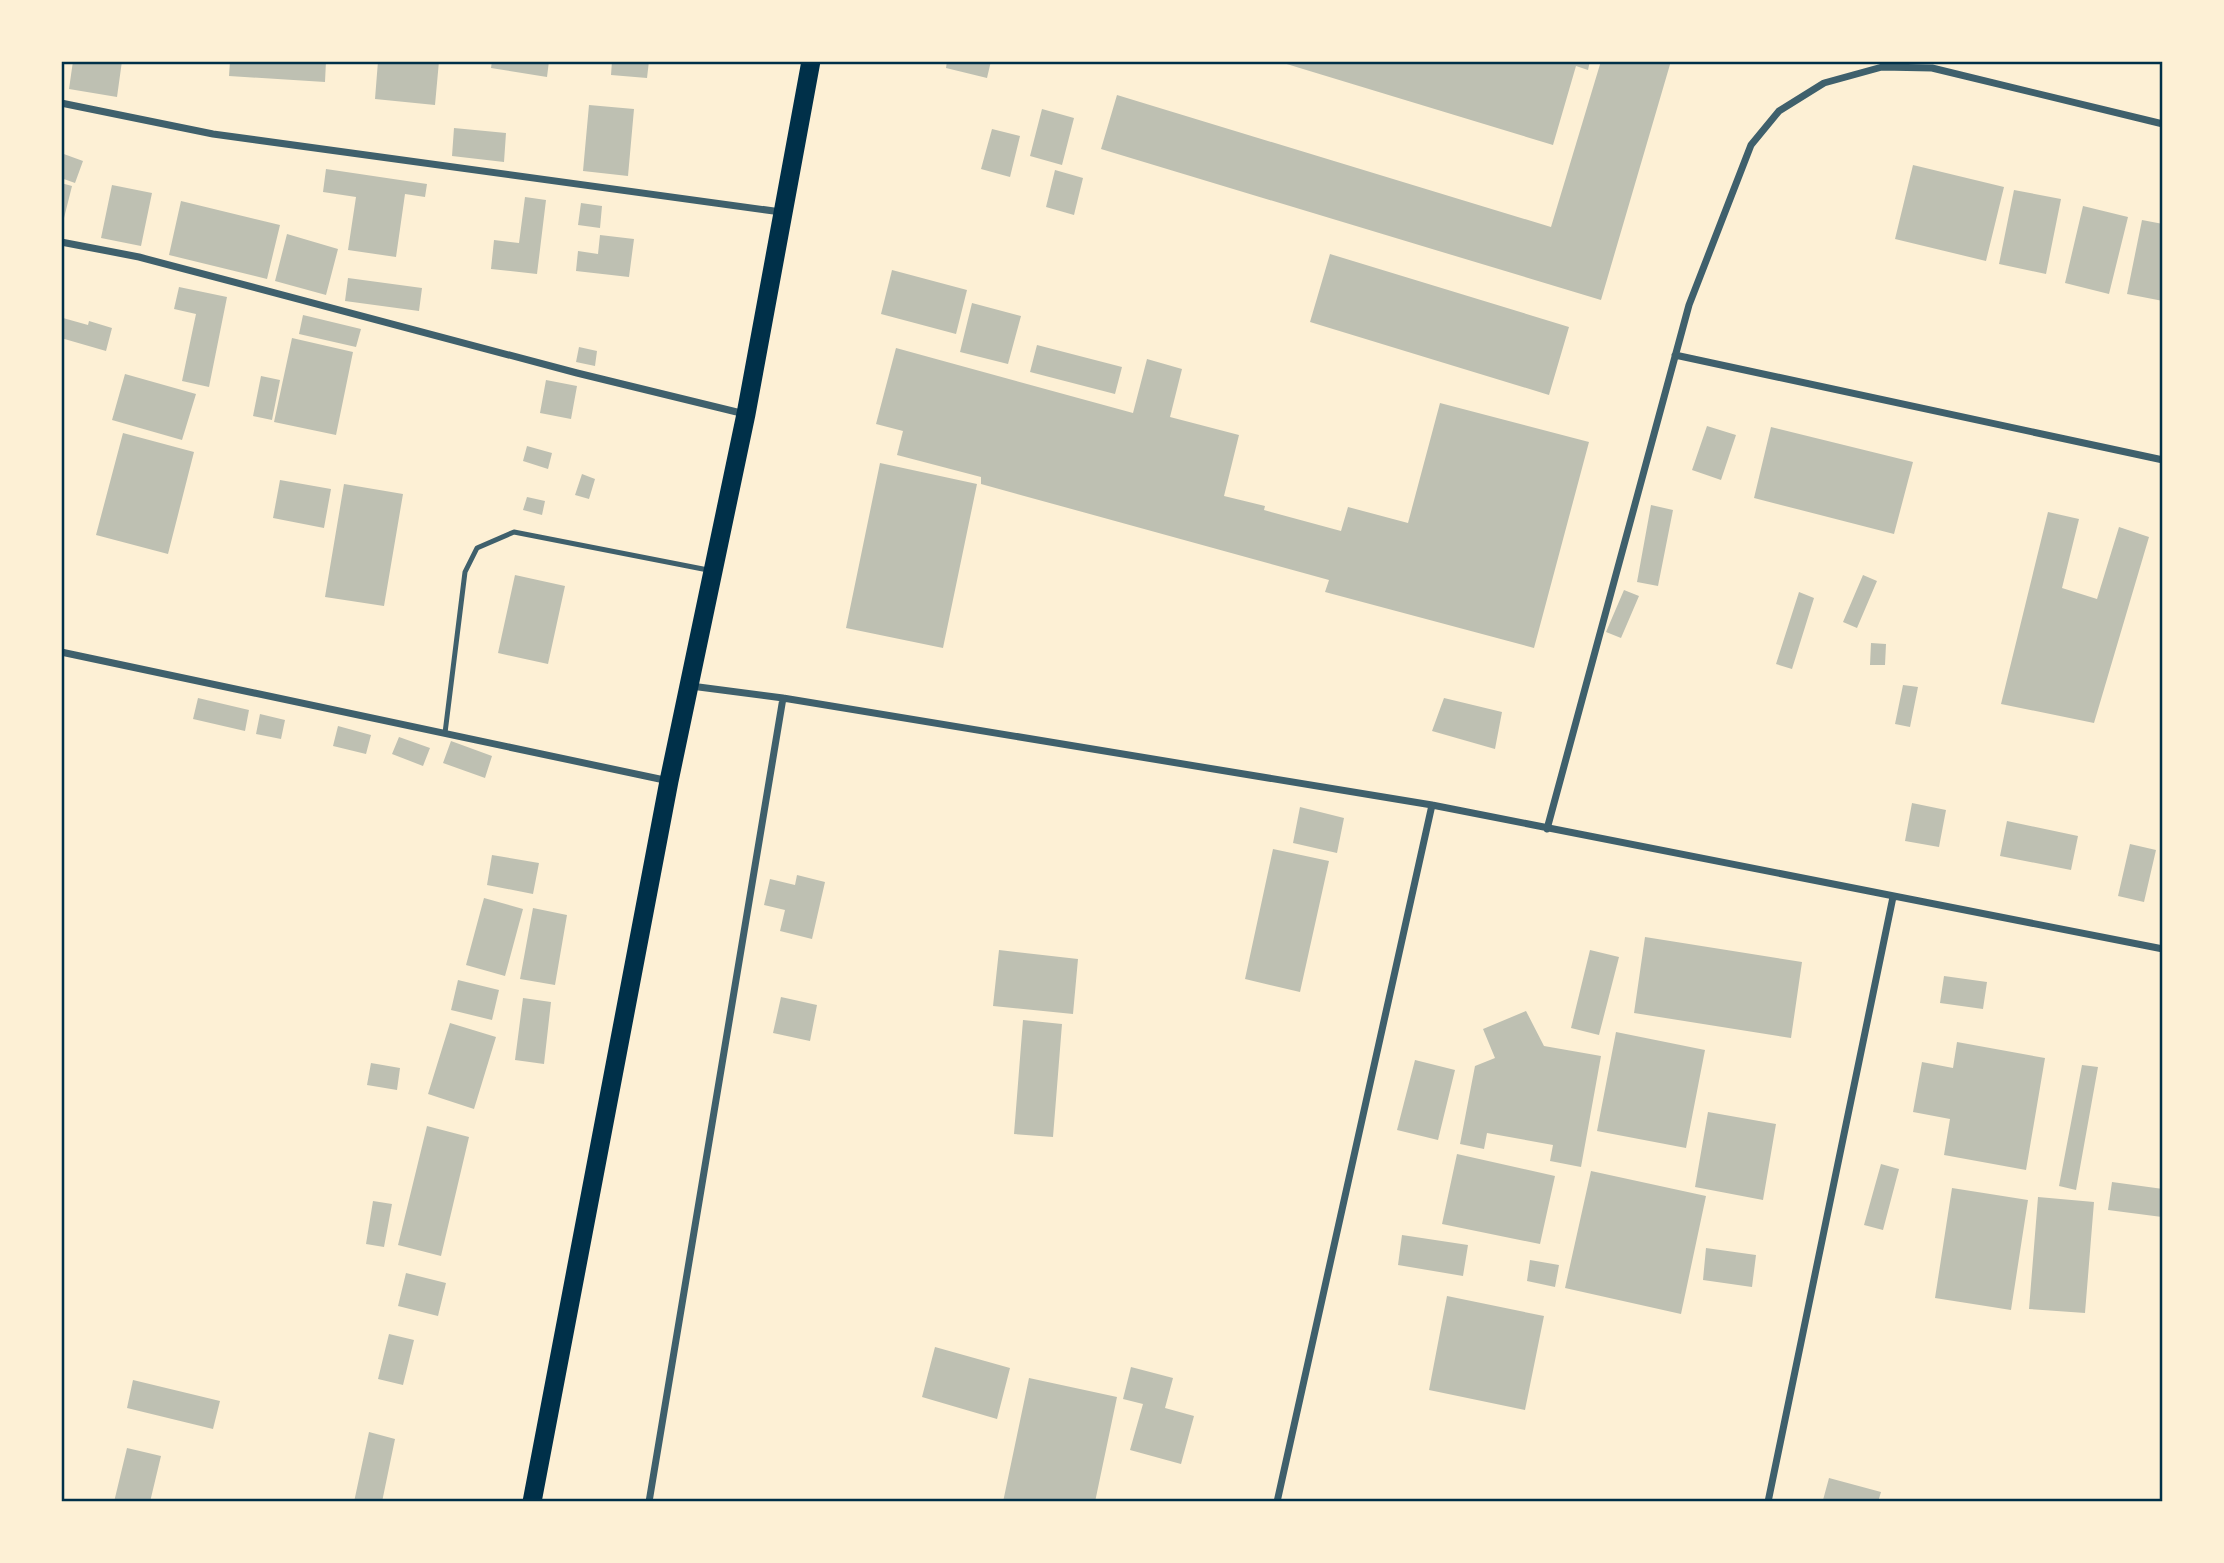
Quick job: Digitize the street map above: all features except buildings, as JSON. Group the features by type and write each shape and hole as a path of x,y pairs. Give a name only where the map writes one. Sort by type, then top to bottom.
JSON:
{"highway":[{"path":"532,1502 669,781 691,687 746,414 781,212 811,61"}],"street":[{"path":"1547,829 1689,305 1751,145 1779,111 1824,83 1882,67 1932,68 2163,124"},
{"path":"61,103 213,134 781,212"},
{"path":"61,242 152,260 577,373 746,414"},
{"path":"1675,355 2163,460"},
{"path":"61,652 669,781"},
{"path":"691,687 783,698 1432,805 2163,949"},
{"path":"649,1502 783,698"},
{"path":"1277,1502 1432,805"},
{"path":"1768,1502 1894,897"}],"lane":[{"path":"445,733 465,572 477,548 514,532 714,572"}]}
